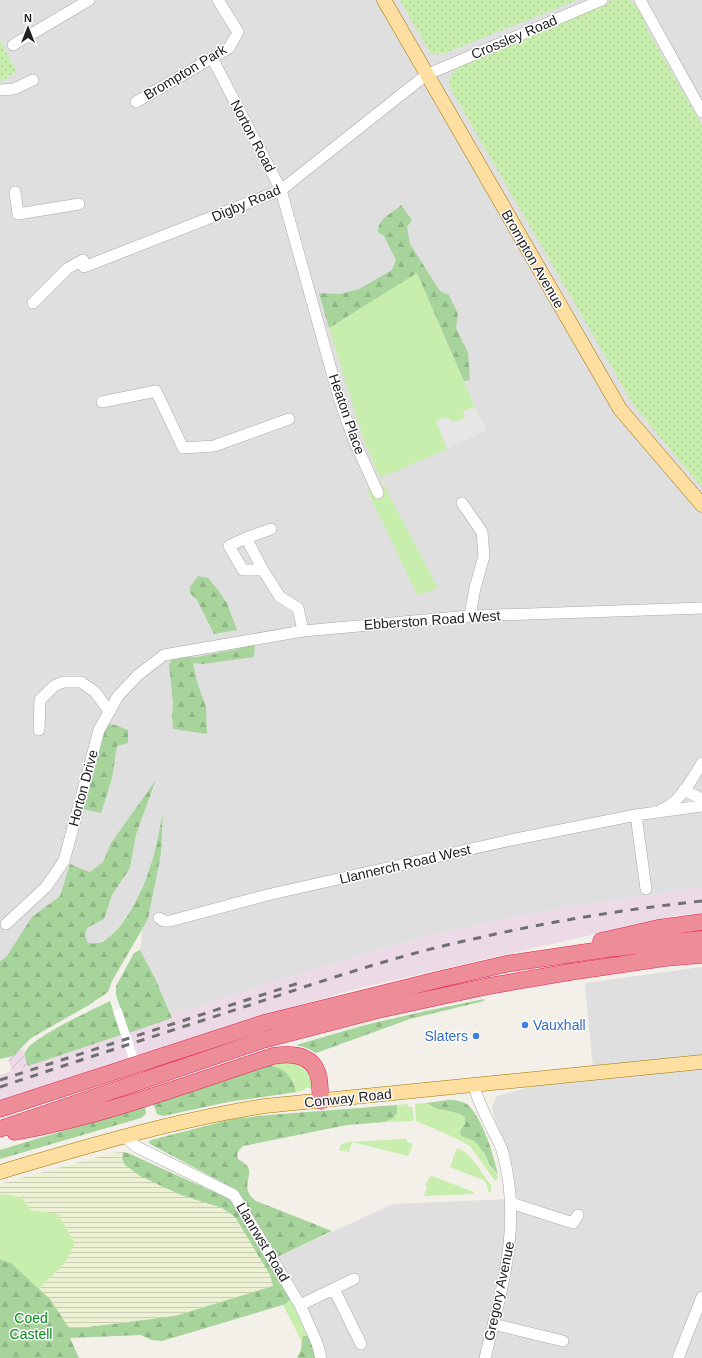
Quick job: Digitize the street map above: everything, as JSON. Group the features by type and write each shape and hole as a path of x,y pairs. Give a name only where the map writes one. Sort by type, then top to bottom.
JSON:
{"highway":[{"path":"0,1110 264,1023 437,980 658,928 702,922"},
{"path":"506,964 607,949 702,939"},
{"path":"0,1129 263,1040 378,1010 489,986 556,974 665,958 702,955"},
{"path":"0,1135 45,1126 127,1105 273,1056 288,1054 300,1056 309,1060 316,1070 319,1078 321,1101"}],"main road":[{"name":"Brompton Avenue","path":"384,0 620,409 702,505"},
{"name":"Conway Road","path":"0,1172 65,1152 232,1111 265,1106 702,1062"}],"street":[{"path":"13,45 88,0"},
{"name":"Brompton Park","path":"136,102 229,48 238,32 218,0"},
{"name":"Crossley Road","path":"426,75 602,0"},
{"path":"640,0 702,112"},
{"name":"Norton Road","path":"212,58 281,190 320,333"},
{"name":"Digby Road","path":"33,302 68,268 84,264 281,190 426,75"},
{"path":"0,90 14,89 32,80"},
{"path":"15,192 18,214 79,204"},
{"name":"Heaton Place","path":"320,333 339,398 353,438 378,493"},
{"path":"102,402 156,391 183,448 214,446 289,420"},
{"path":"462,503 482,532 484,556 475,588 470,616"},
{"path":"263,570 243,570 228,546 271,529"},
{"path":"246,538 263,570 280,597 298,608 303,631"},
{"name":"Ebberston Road West","path":"164,655 303,631 470,616 702,608"},
{"name":"Horton Drive","path":"6,924 46,887 64,861 99,730 109,711 118,696 133,680 164,655"},
{"path":"39,730 40,700 54,686 63,682 81,682 94,692 109,711"},
{"name":"Llannerch Road West","path":"653,812 668,807 684,790 702,763"},
{"path":"684,790 702,799"},
{"name":"Llannerch Road West","path":"159,918 170,921 275,893 510,840 636,815 702,806"},
{"path":"636,815 646,889"},
{"name":"Gregory Avenue","path":"474,1086 477,1099 502,1148 507,1171 511,1203 511,1228 505,1276 485,1358"},
{"name":"Llanrwst Road","path":"125,1137 137,1146 234,1195 300,1305 321,1358"},
{"path":"511,1203 574,1223 578,1215"},
{"path":"300,1305 354,1279"},
{"path":"334,1289 361,1344"},
{"path":"678,1358 702,1297"},
{"path":"493,1324 563,1341"}],"shaded area":[{"path":"0,0 702,0 702,887 571,907 499,920 430,936 367,953 171,1015 155,978 140,950 142,938 141,932 148,919 161,854 163,816 150,868 139,896 127,915 108,939 94,944 88,943 85,936 86,928 104,919 112,895 130,868 136,835 156,782 111,843 103,862 91,872 70,864 60,896 32,917 6,957 0,961 0,82 17,72 0,41"},
{"path":"475,407 487,430 447,449 436,421 446,417 453,422 465,418 463,411"},
{"path":"702,887 702,913 674,916 351,990 0,1100 0,1075 172,1018 171,1015 367,953 430,936 499,920 571,907"},
{"path":"702,967 702,1358 321,1358 273,1259 393,1204 510,1199 502,1148 492,1108 497,1096 573,1075 595,1072 592,1060 585,983"},
{"path":"21,1049 25,1052 24,1055 28,1066 12,1072 8,1058 13,1056"}],"green space":[{"path":"400,0 577,0 445,53 431,54"},
{"path":"613,0 629,0 640,10 648,31 702,125 702,488 633,404 450,88 449,78 455,69"},
{"path":"0,40 17,72 0,82"},
{"path":"401,205 412,220 407,227 410,244 440,291 449,295 458,314 456,328 468,353 470,380 464,381 417,273 329,328 319,293 341,294 359,289 392,270 396,260 384,236 378,232 380,223"},
{"path":"417,273 475,407 487,430 380,478 364,441 329,328"},
{"path":"384,485 438,588 417,595 367,490"},
{"path":"198,576 208,578 218,590 227,603 237,630 214,634 197,600 190,593 190,587"},
{"path":"255,644 254,657 203,664 193,663 197,682 206,707 207,734 173,729 173,703 169,664 172,658 197,657"},
{"path":"105,724 115,725 128,730 128,743 117,746 112,778 101,813 82,809"},
{"path":"156,780 136,835 130,868 112,895 104,919 87,928 85,936 88,943 96,943 106,940 115,932 134,906 147,876 154,854 163,813 161,854 148,919 112,981 108,992 89,1005 31,1038 13,1056 0,1059 0,961 6,957 32,917 60,896 70,864 90,872 103,862 111,843"},
{"path":"140,950 155,978 172,1018 129,1033 116,995 116,986 134,953"},
{"path":"484,999 484,1001 410,1019 316,1053 307,1048 296,1045 365,1025"},
{"path":"110,1001 121,1035 28,1066 25,1052 31,1045 51,1031"},
{"path":"278,1061 299,1063 307,1069 312,1080 310,1089 307,1087 302,1091 296,1092 291,1077 269,1065"},
{"path":"269,1065 279,1068 291,1078 296,1092 228,1102 163,1116 157,1114 153,1103"},
{"path":"449,1100 465,1103 474,1112 487,1139 498,1175 475,1141 461,1136 460,1131 465,1124 465,1117 458,1113 437,1109 426,1103"},
{"path":"426,1103 437,1109 458,1113 465,1117 466,1124 460,1131 466,1138 475,1140 496,1173 498,1178 495,1181 470,1146 416,1121 415,1104"},
{"path":"408,1104 408,1107 412,1107 414,1118 413,1121 385,1122 394,1116 397,1105"},
{"path":"397,1105 397,1113 393,1118 385,1122 347,1125 243,1146 239,1150 237,1155 238,1159 248,1167 249,1171 247,1187 248,1192 256,1201 332,1231 277,1257 242,1197 235,1189 150,1144 149,1142 151,1140 233,1119"},
{"path":"145,1106 146,1114 141,1118 0,1159 0,1150"},
{"path":"407,1139 407,1142 413,1144 408,1156 352,1142 349,1152 339,1150 341,1145 347,1142"},
{"path":"457,1148 467,1154 476,1164 491,1185 491,1192 489,1192 485,1181 450,1167"},
{"path":"123,1152 122,1159 181,1195 222,1208 235,1217 270,1275 273,1286 175,1316 89,1327 68,1328 50,1299 39,1289 65,1263 58,1214 31,1210 22,1198 8,1194 0,1195 0,1184 113,1153"},
{"name":"Coed Castell","path":"123,1152 227,1198 232,1202 291,1298 286,1304 162,1341 151,1340 141,1335 70,1338 79,1358 0,1358 0,1259 11,1263 50,1299 69,1328 89,1327 175,1316 273,1286 270,1275 235,1217 222,1208 181,1195 140,1176 125,1165 122,1159"},
{"path":"432,1176 474,1192 474,1194 424,1196 427,1187 425,1185"},
{"path":"8,1194 22,1198 31,1210 58,1214 75,1243 65,1263 39,1289 11,1263 0,1259 0,1195"},
{"path":"291,1298 309,1335 302,1337 301,1340 283,1305 286,1304"},
{"path":"309,1335 317,1358 297,1358 301,1350 302,1337"}],"pier":[{"path":"121,1008 153,1103 145,1106 113,1011"}],"railway":[{"path":"0,1087 335,977 449,944 562,921 702,901"},
{"path":"0,1080 302,982"}],"place":[{"name":"Vauxhall","path":"525,1025"},
{"name":"Slaters","path":"476,1036"}]}
